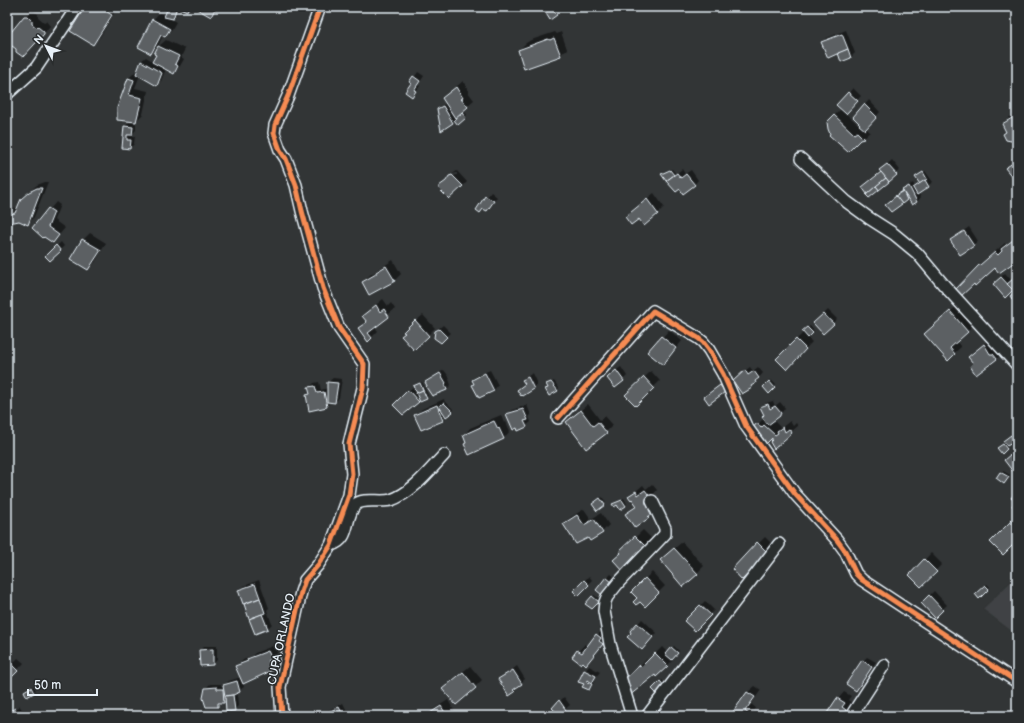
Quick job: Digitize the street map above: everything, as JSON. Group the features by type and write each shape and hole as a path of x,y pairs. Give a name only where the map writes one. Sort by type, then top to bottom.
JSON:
{"street":[{"path":"7,94 36,68 77,7"},
{"name":"CUPA ORLANDO","path":"282,716 280,687 301,592 305,580 318,565 331,545 351,487 352,474 349,444 363,388 364,364 339,328 323,288 296,185 274,133 274,125 288,96 320,7"},
{"path":"801,159 847,202 868,218 894,234 917,253 943,284 1017,365"},
{"path":"558,418 653,311 703,342 723,374 746,426 795,494 837,540 845,551 856,574 862,580 928,625 1017,682"},
{"path":"331,545 337,544 342,540 352,510 361,501 379,502 390,500 402,495 414,486 444,455"},
{"path":"632,716 610,644 604,611 607,597 619,582 665,534 665,528 652,501"},
{"path":"647,716 779,544"},
{"path":"851,716 884,665"}],"shaded area":[{"path":"1017,576 1017,635 983,609"}],"building":[{"path":"85,7 99,7 112,15 93,45 70,31"},
{"path":"145,7 156,7 155,11"},
{"path":"168,7 177,7 173,19 164,17"},
{"path":"177,7 189,7 187,11"},
{"path":"198,7 216,7 211,17 197,9"},
{"path":"551,8 557,15 550,20 545,12"},
{"path":"24,16 27,16 32,21 32,24 44,32 44,34 23,57 16,52 16,49 7,44 7,37"},
{"path":"152,19 170,29 165,37 161,35 151,54 138,47"},
{"path":"842,34 848,49 828,58 821,42"},
{"path":"554,38 561,56 524,69 518,50"},
{"path":"158,46 179,56 175,64 178,66 174,74 152,62 156,55 154,54"},
{"path":"848,49 851,58 841,62 838,53"},
{"path":"141,61 162,73 157,86 136,74"},
{"path":"413,76 420,81 414,90 416,91 412,97 405,92 411,83 409,82"},
{"path":"128,78 134,80 129,95 142,98 136,122 117,120 117,108"},
{"path":"456,87 463,98 461,99 468,107 455,118 442,98"},
{"path":"848,92 858,101 846,114 836,105"},
{"path":"864,104 877,117 865,130 853,117"},
{"path":"443,106 453,123 441,131 437,109"},
{"path":"462,113 466,118 458,125 454,120"},
{"path":"834,115 854,134 857,132 864,139 860,140 848,152 829,135 827,122"},
{"path":"1017,115 1017,138 1011,141 1006,140 1003,134 1006,132 1002,124"},
{"path":"124,126 133,127 132,135 127,135 127,140 131,140 130,149 122,148"},
{"path":"1013,163 1017,169 1017,183 1005,168"},
{"path":"887,164 897,175 889,182 879,170"},
{"path":"670,170 674,175 666,181 661,174"},
{"path":"881,172 886,178 867,194 862,187"},
{"path":"923,172 927,179 920,184 915,177"},
{"path":"677,173 681,178 686,174 695,185 683,194 680,189 676,192 666,181"},
{"path":"452,175 463,186 449,199 439,189 439,186"},
{"path":"886,178 889,182 879,190 876,186"},
{"path":"925,180 929,187 917,195 913,188"},
{"path":"876,186 879,190 869,198 866,195"},
{"path":"909,186 917,202 912,205 902,190"},
{"path":"37,188 42,188 28,225 19,221 9,223 7,215 15,213 21,199 29,192"},
{"path":"903,191 907,200 902,204 895,196"},
{"path":"485,196 494,201 487,211 483,209 480,213 476,210"},
{"path":"896,196 902,204 891,212 885,205"},
{"path":"647,199 658,214 644,226 639,219 631,225 625,217"},
{"path":"48,208 54,212 48,227 59,235 53,243 44,237 43,238 32,228"},
{"path":"964,231 974,246 960,255 950,240"},
{"path":"1017,237 1017,261 999,273 995,268 960,297 955,290 979,265 995,252 998,255 1002,251 1001,249"},
{"path":"82,239 101,250 88,270 70,259"},
{"path":"56,245 61,251 50,261 45,256"},
{"path":"386,266 395,281 369,295 362,282"},
{"path":"1001,277 1013,290 1005,298 993,284"},
{"path":"1013,279 1017,283 1017,287 1013,290 1007,284"},
{"path":"1015,292 1017,295 1017,301 1015,303 1010,296"},
{"path":"376,305 380,312 384,309 389,317 368,333 372,338 368,342 358,328 367,322 362,316"},
{"path":"950,311 968,332 950,348 955,354 948,361 924,334"},
{"path":"823,314 834,324 823,334 813,323"},
{"path":"415,320 429,336 414,350 401,336"},
{"path":"807,327 813,333 808,338 802,331"},
{"path":"439,329 447,337 441,343 434,338 435,331"},
{"path":"661,336 676,348 663,365 647,352"},
{"path":"796,339 806,349 787,370 776,359"},
{"path":"984,344 990,354 993,354 997,359 976,375 970,366 973,363 968,357"},
{"path":"616,370 624,381 615,388 607,378"},
{"path":"745,370 748,375 754,371 759,378 755,381 756,383 751,386 752,388 742,394 733,381"},
{"path":"440,373 446,383 447,390 432,396 426,387 425,382"},
{"path":"485,373 494,391 479,398 472,385 474,384 472,380"},
{"path":"528,377 534,389 521,396 517,390 525,384 522,380"},
{"path":"644,377 654,388 636,406 625,395"},
{"path":"769,381 775,388 769,394 763,387"},
{"path":"327,382 338,383 335,403 327,402"},
{"path":"551,382 558,391 549,396 545,389 548,388 546,384"},
{"path":"420,383 423,390 417,393 413,386"},
{"path":"720,385 725,392 709,404 704,397"},
{"path":"315,386 317,393 324,392 327,407 309,411 306,395 310,394 308,387"},
{"path":"408,390 419,402 403,415 393,405"},
{"path":"423,390 427,399 420,402 416,393"},
{"path":"444,403 453,412 446,417 439,406"},
{"path":"768,404 770,409 775,406 781,413 780,416 768,425 762,417 764,415 760,407"},
{"path":"437,405 443,421 421,430 414,415"},
{"path":"523,409 528,420 524,421 527,427 518,431 517,428 513,430 506,414"},
{"path":"581,410 593,426 598,422 607,433 586,449 566,422"},
{"path":"494,421 504,439 469,455 464,444 466,443 463,435"},
{"path":"757,423 761,428 764,425 775,435 778,433 777,431 783,427 785,432 789,429 792,433 774,449 770,442 772,438 765,445 752,429"},
{"path":"1011,435 1015,441 1007,446 1003,441"},
{"path":"1003,444 1007,449 1002,454 997,448"},
{"path":"1017,449 1017,470 1014,473 1004,460"},
{"path":"1000,472 1009,477 1004,484 996,478"},
{"path":"645,490 651,498 646,501 654,512 648,517 649,518 635,528 625,514 637,506 628,496 636,491 638,495"},
{"path":"1015,493 1017,495 1017,511 1012,506 1015,502 1011,498"},
{"path":"600,498 605,505 597,511 592,504"},
{"path":"622,500 626,506 620,510 617,505 614,507 612,504"},
{"path":"577,515 584,525 594,519 603,533 590,541 588,538 576,544 563,524"},
{"path":"1012,520 1017,525 1017,541 1003,555 990,542"},
{"path":"635,536 649,550 624,572 613,560 621,553 619,551"},
{"path":"757,542 768,553 742,580 732,569"},
{"path":"674,548 698,574 683,587 660,560"},
{"path":"924,559 937,572 921,587 909,575"},
{"path":"606,577 613,583 602,595 596,590"},
{"path":"645,578 659,593 645,607 640,602 636,605 633,602 637,598 631,592"},
{"path":"584,580 589,585 578,596 573,591"},
{"path":"255,584 260,598 243,604 238,590"},
{"path":"985,585 989,589 979,599 975,594"},
{"path":"929,595 943,610 935,618 921,603"},
{"path":"592,596 599,602 592,609 585,604"},
{"path":"260,598 265,613 249,619 244,604"},
{"path":"700,605 711,615 695,631 684,621"},
{"path":"262,614 268,629 255,634 249,619"},
{"path":"637,623 653,637 642,650 627,637"},
{"path":"1017,625 1017,634 1013,630"},
{"path":"596,634 601,638 599,641 603,644 586,665 583,662 581,664 572,657 577,650 582,653"},
{"path":"671,647 678,653 672,660 665,654"},
{"path":"213,649 213,665 200,666 199,650"},
{"path":"268,651 272,659 268,661 273,670 243,684 235,666 248,661 247,659"},
{"path":"655,653 668,666 656,677 655,675 629,696 625,679 640,665 641,667"},
{"path":"862,660 872,667 856,691 846,684"},
{"path":"11,664 18,671 7,682 7,668"},
{"path":"513,670 522,684 513,690 515,692 509,696 498,679"},
{"path":"584,670 596,676 592,683 588,680 587,682 592,684 589,690 582,687 584,684 578,682"},
{"path":"463,672 476,688 456,705 442,689"},
{"path":"237,681 240,692 225,696 223,685"},
{"path":"660,681 665,687 657,694 652,689"},
{"path":"31,687 34,693 27,697 24,691"},
{"path":"217,687 217,689 223,689 224,703 218,703 218,707 206,707 203,698 205,688"},
{"path":"747,692 755,697 745,711 750,715 730,716"},
{"path":"233,695 235,711 226,712 225,696"},
{"path":"837,698 845,703 842,707 846,710 842,716 825,716"},
{"path":"559,700 566,710 559,715 552,708"},
{"path":"441,706 447,716 425,716"},
{"path":"339,707 343,715 327,716 326,713"},
{"path":"15,708 19,716 7,716 7,713"},
{"path":"760,712 765,715 756,716"}],"cycle path":[{"path":"282,716 280,687 301,592 305,580 318,565 331,545 349,495 352,474 349,444 363,388 364,364 339,328 323,288 296,185 274,133 275,125 288,96 320,7"},
{"path":"558,418 653,311 703,342 723,374 746,426 795,494 837,540 845,551 856,574 862,580 1017,682"}]}
